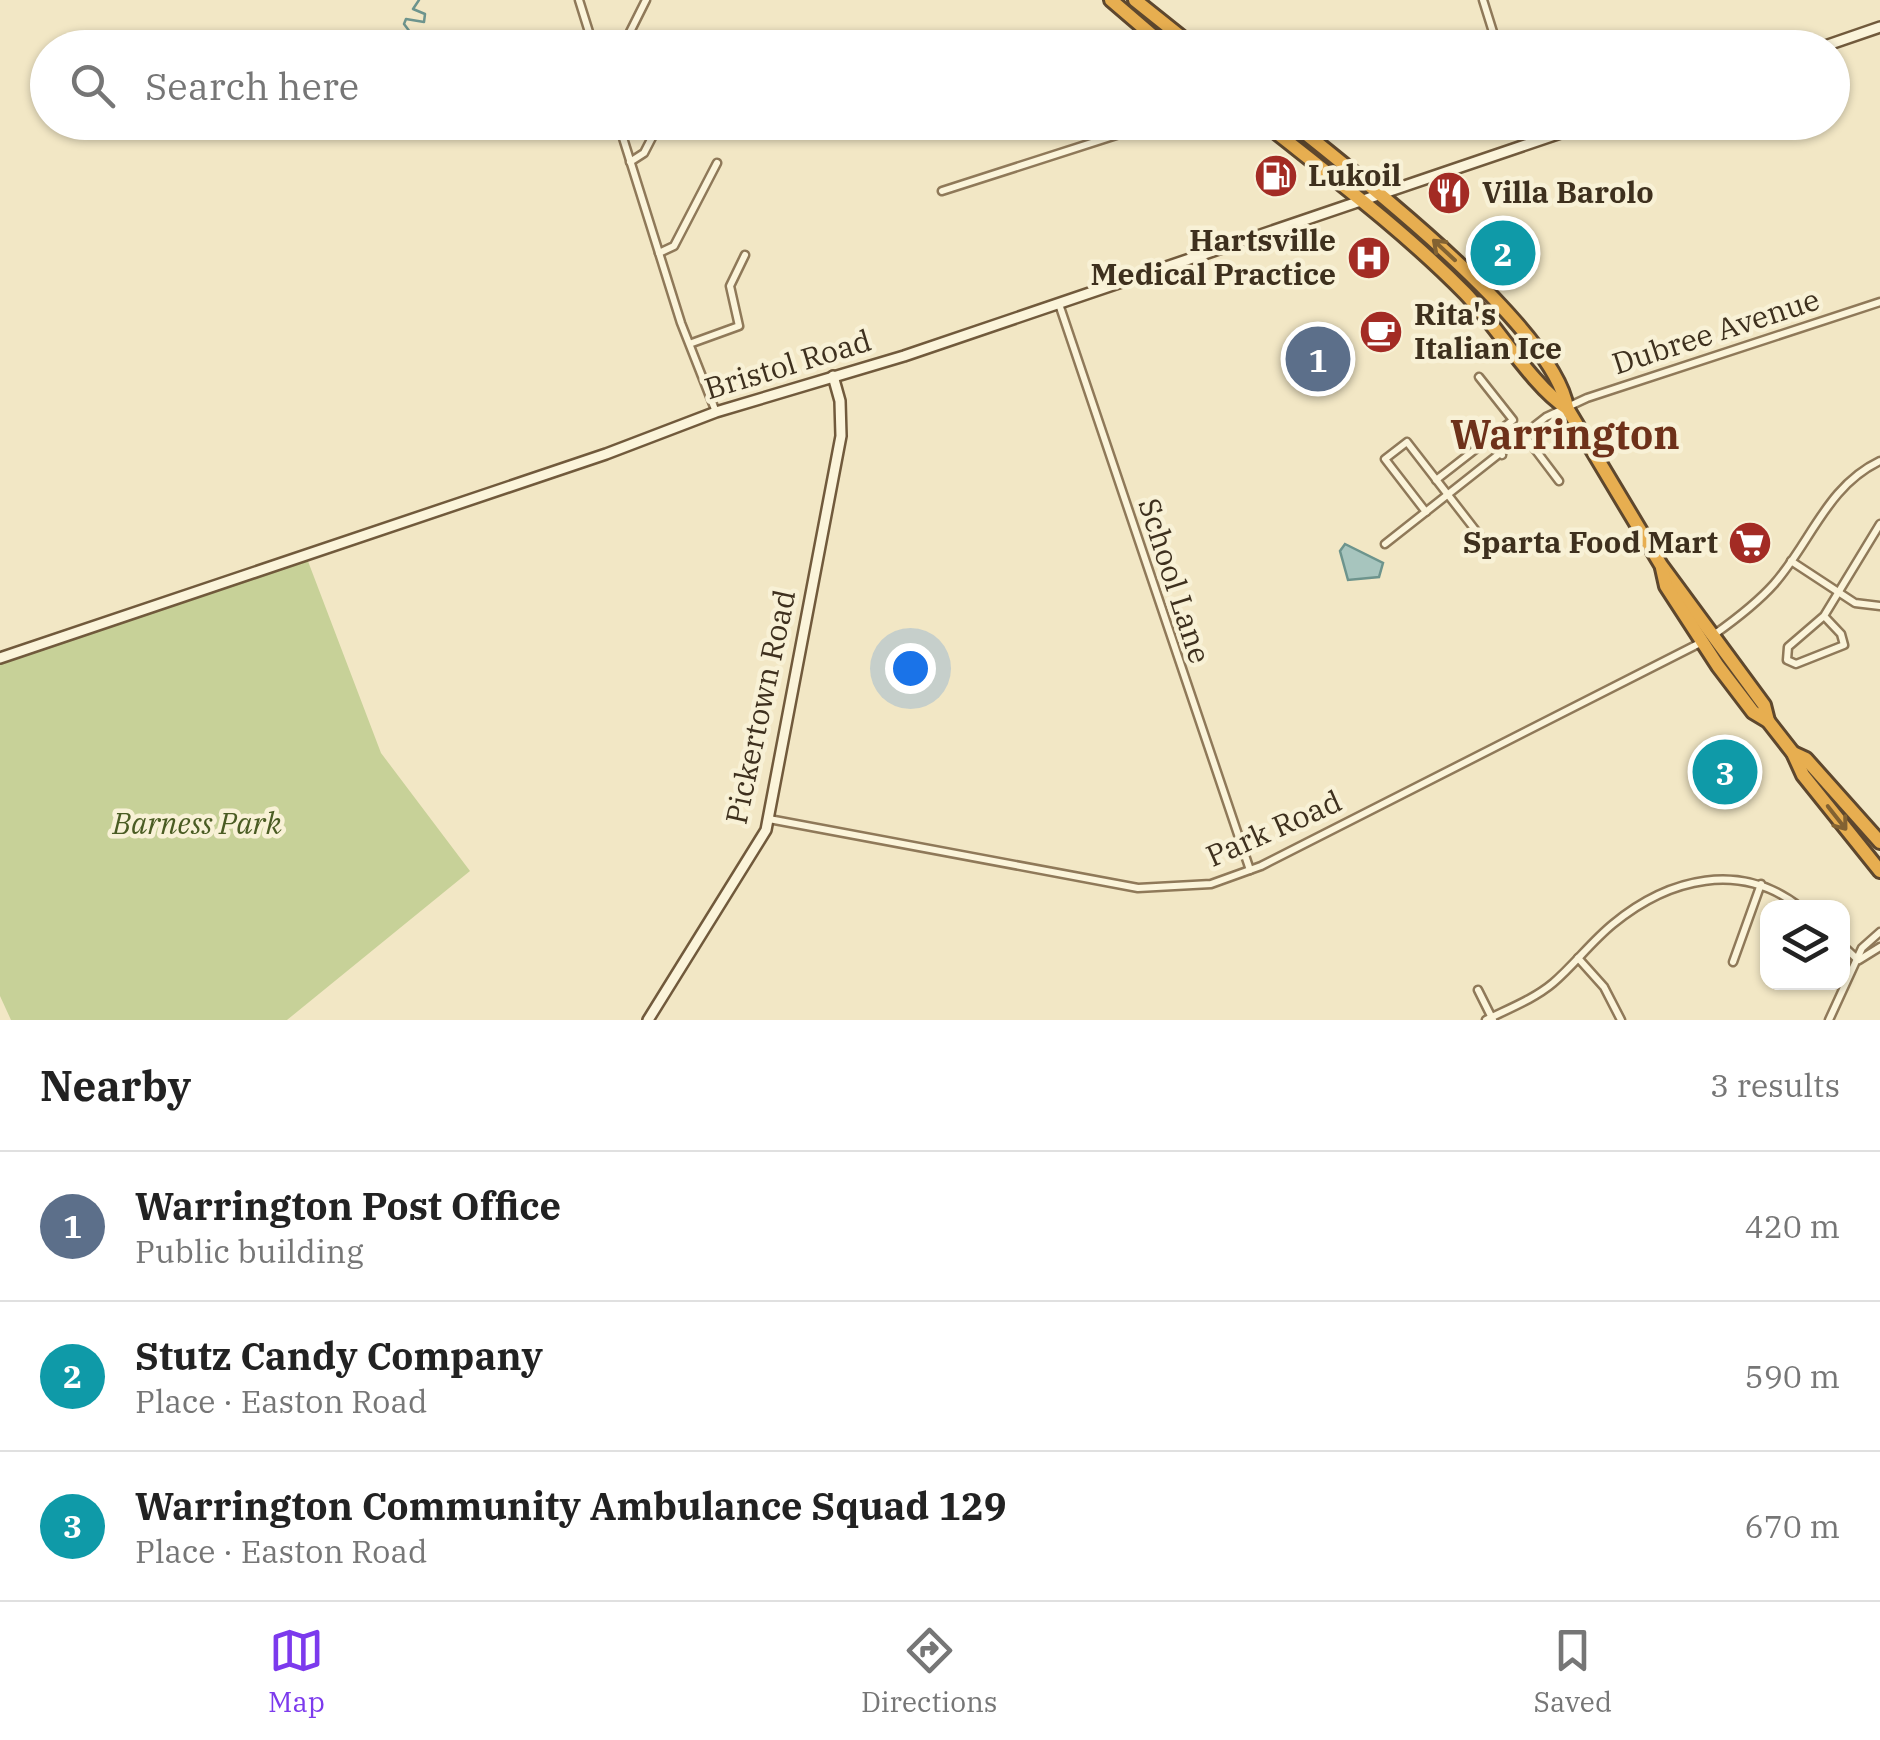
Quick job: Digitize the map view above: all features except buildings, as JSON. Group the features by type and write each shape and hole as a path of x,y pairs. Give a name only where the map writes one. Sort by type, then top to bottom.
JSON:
{"highway":[{"path":"1110,0 1146,30"},
{"path":"1135,0 1172,30"},
{"path":"1285,140 1456,284 1554,400 1567,408"},
{"path":"1312,140 1490,296 1541,358 1565,393 1567,408 1661,565 1666,586 1707,639 1752,712 1768,721 1793,753 1799,770 1880,871"},
{"path":"1793,753 1808,761 1880,842"}],"main road":[{"path":"1850,37 1880,26"},
{"name":"Bristol Road","path":"0,658 606,454 716,412 1059,304 1539,140"},
{"name":"Pickertown Road","path":"648,1020 769,819 841,436 840,401 834,376"}],"street":[{"path":"579,0 588,30"},
{"path":"631,30 646,0"},
{"path":"1483,0 1492,30"},
{"path":"623,140 716,412"},
{"path":"630,162 644,153 651,140"},
{"path":"942,191 1101,140"},
{"path":"659,253 674,246 717,162"},
{"path":"692,343 739,326 730,286 745,255"},
{"name":"Dubree Avenue","path":"1385,544 1525,436 1537,435 1567,408 1880,302"},
{"name":"School Lane","path":"1059,304 1250,870"},
{"path":"1436,480 1512,420 1479,377"},
{"path":"1525,436 1559,480"},
{"path":"1489,438 1502,454"},
{"path":"1426,512 1385,458 1407,442 1483,540"},
{"name":"Park Road","path":"769,819 1138,888 1212,884 1250,870 1707,639 1746,612 1791,561 1842,488 1860,470 1880,461"},
{"path":"1824,616 1842,634 1844,645 1796,664 1787,660 1788,647 1824,616 1880,524"},
{"path":"1791,561 1864,608 1880,606"},
{"path":"1478,990 1490,1019 1542,991 1634,909 1684,884 1708,878 1761,884 1788,900"},
{"path":"1733,962 1761,884"},
{"path":"1828,1020 1862,948 1880,932"},
{"path":"1858,960 1880,946"},
{"path":"1850,952 1858,960"},
{"path":"1578,958 1604,986 1621,1020"}],"green space":[{"name":"Barness Park","path":"306,556 381,753 470,871 287,1020 11,1020 0,996 0,658"}],"water":[{"path":"1345,544 1383,563 1379,577 1348,580 1340,551"}],"waterway":[{"path":"408,30 404,24 406,19 424,22 425,14 413,9 419,0"}],"place":[{"name":"Lukoil","path":"1276,176"},
{"name":"Villa Barolo","path":"1449,193"},
{"name":"Stutz Candy Company","path":"1503,253"},
{"name":"Hartsville Medical Practice","path":"1369,258"},
{"name":"Rita's Italian Ice","path":"1381,332"},
{"name":"Warrington Post Office","path":"1318,359"},
{"name":"Sparta Food Mart","path":"1750,543"},
{"name":"Warrington Community Ambulance Squad 129","path":"1725,772"}],"district":[{"name":"Warrington","path":"1565,435"}]}
